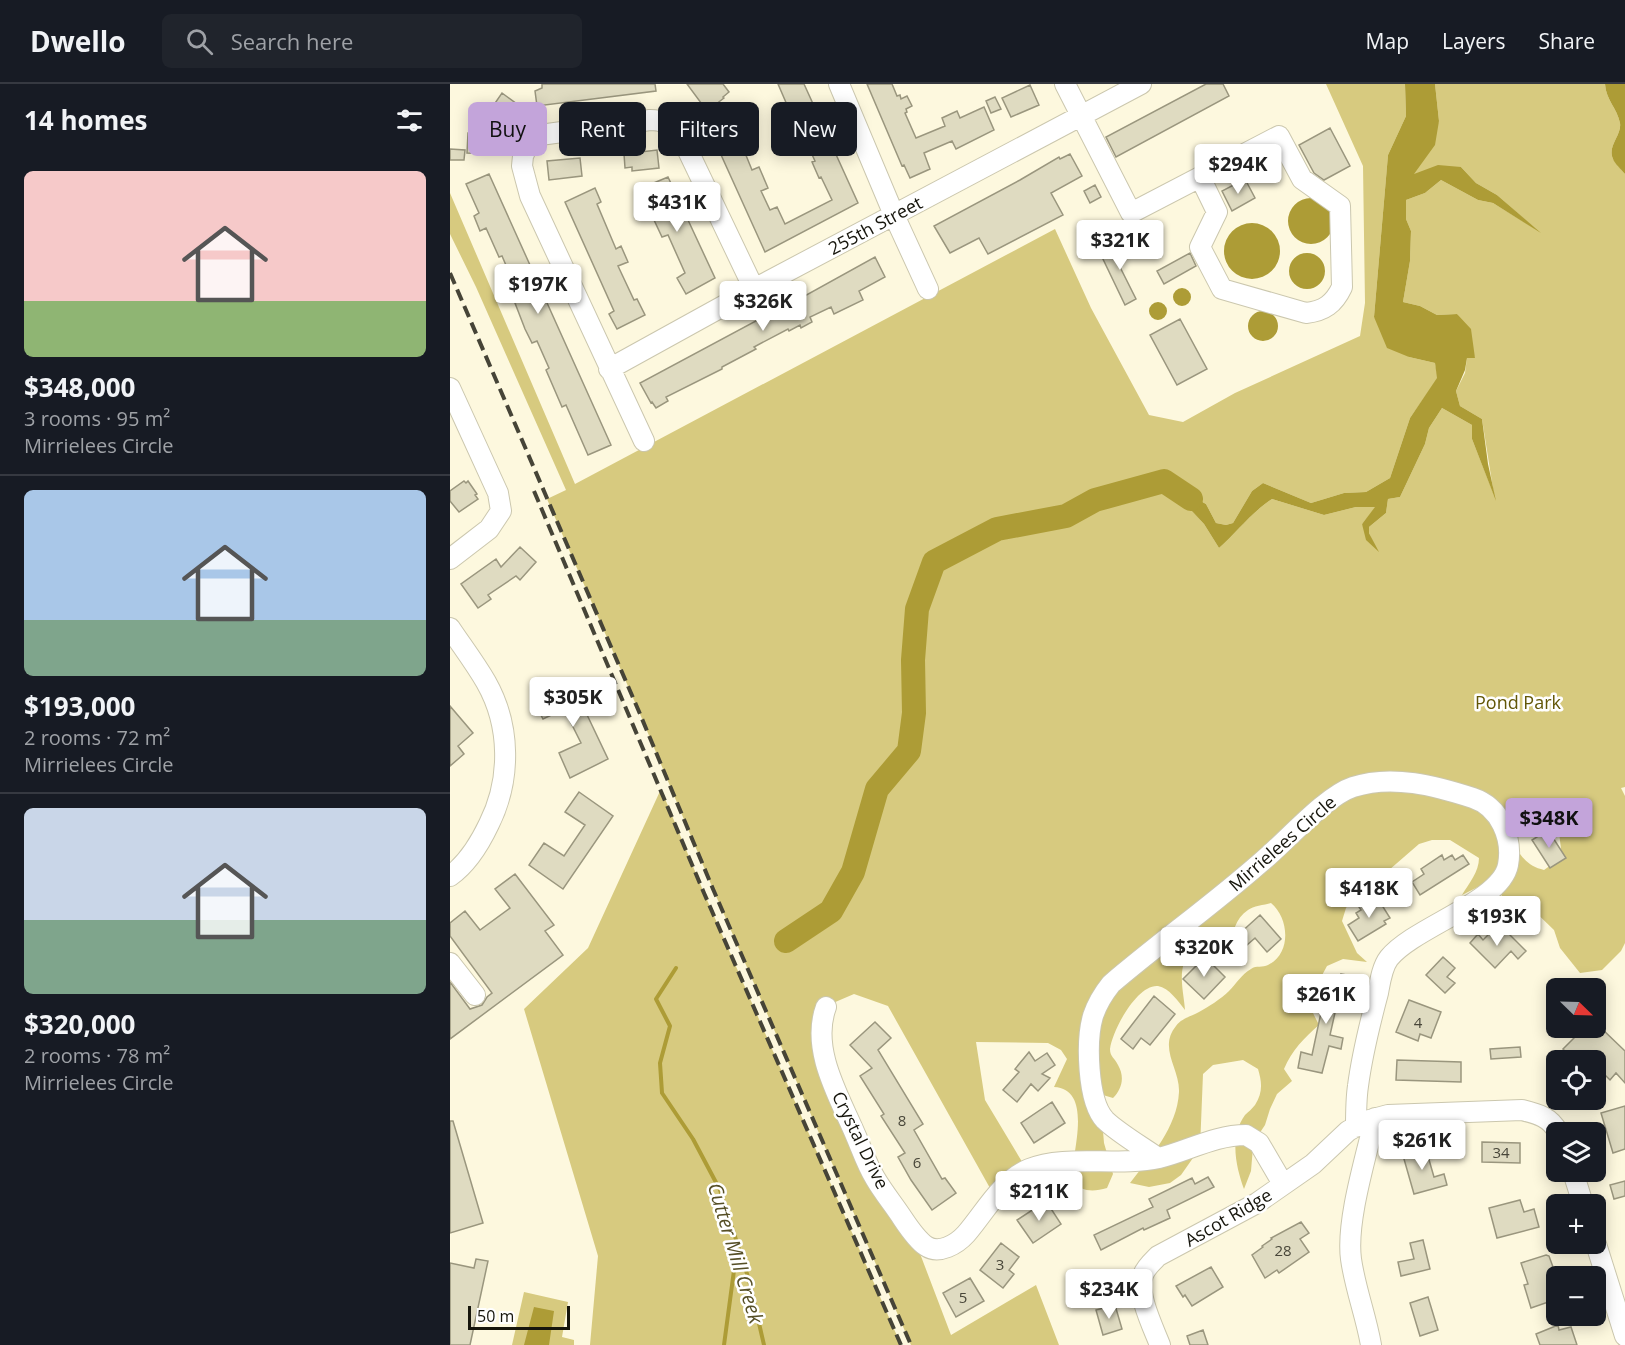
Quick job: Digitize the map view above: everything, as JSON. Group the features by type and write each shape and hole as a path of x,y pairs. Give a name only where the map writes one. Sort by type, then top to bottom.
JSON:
{"street":[{"path":"839,84 928,289"},
{"path":"1065,84 1131,213 1200,177 1279,136 1302,179 1340,206 1342,287 1329,306 1318,312 1306,314 1222,289 1200,247 1217,212 1200,177"},
{"name":"255th Street","path":"609,369 754,289 1142,84"},
{"path":"644,441 530,196 522,165 527,147 540,135 650,120 675,127 754,289"},
{"path":"450,388 498,493 501,511 489,529 450,559"},
{"path":"450,628 486,683 499,711 503,728 506,766 498,807 481,841 450,876"},
{"name":"Mirrielees Circle","path":"1158,1158 1105,1120 1098,1108 1090,1062 1090,1032 1094,1014 1103,994 1111,984 1261,864 1342,791 1378,781 1448,790 1481,801 1495,812 1503,823 1508,843 1508,865 1503,878 1490,891 1410,940 1388,959 1372,1013 1358,1086 1356,1126"},
{"path":"450,963 475,995"},
{"name":"Crystal Drive","path":"826,1007 820,1037 834,1086 874,1177 925,1246 932,1249 943,1249 957,1243 995,1197 1027,1170 1047,1163 1134,1162 1158,1158"},
{"name":"Ascot Ridge","path":"1160,1345 1141,1289 1142,1277 1146,1268 1158,1256 1257,1203 1313,1164 1335,1142 1356,1126 1388,1115 1522,1110 1540,1115 1550,1122"},
{"path":"1371,1345 1351,1260 1351,1247 1354,1213 1375,1118"},
{"path":"1158,1158 1213,1140 1246,1135 1258,1143 1283,1184"},
{"path":"1599,1254 1625,1336"}],"green space":[{"name":"Pond Park","path":"1326,84 1405,84 1406,116 1388,155 1374,317 1409,357 1435,363 1438,378 1410,418 1390,478 1366,492 1344,493 1311,503 1263,483 1252,491 1233,523 1226,525 1216,523 1206,504 1166,482 1204,524 1219,548 1272,499 1324,515 1356,507 1376,507 1362,524 1377,550 1369,533 1369,527 1386,513 1388,499 1400,497 1425,444 1429,428 1442,408 1472,425 1472,439 1494,495 1482,419 1460,406 1456,391 1465,373 1467,358 1475,358 1457,314 1437,315 1420,306 1403,302 1410,261 1411,231 1406,219 1406,200 1425,193 1441,180 1478,200 1493,203 1537,230 1497,195 1476,183 1461,167 1413,175 1439,121 1435,84 1605,84 1607,95 1620,123 1612,150 1613,159 1625,174 1625,787 1621,788 1625,796 1625,943 1621,951 1602,970 1580,973 1560,948 1554,930 1525,902 1510,901 1497,909 1502,898 1501,891 1484,884 1462,895 1475,873 1479,858 1450,840 1432,840 1419,844 1374,883 1358,892 1346,908 1342,921 1357,953 1367,962 1343,959 1327,966 1320,979 1314,1002 1313,1013 1319,1025 1299,1045 1284,1069 1292,1081 1277,1094 1265,1125 1257,1137 1253,1147 1251,1171 1244,1189 1237,1162 1237,1133 1245,1115 1258,1101 1261,1087 1258,1069 1243,1060 1213,1065 1203,1074 1200,1148 1181,1175 1170,1183 1149,1187 1130,1183 1162,1141 1177,1105 1178,1083 1169,1050 1171,1034 1176,1026 1222,997 1248,971 1276,960 1281,952 1284,944 1284,926 1282,917 1271,903 1250,909 1239,919 1233,936 1232,954 1206,944 1190,954 1182,973 1185,1010 1170,992 1158,986 1150,987 1142,992 1127,1010 1115,1031 1110,1049 1120,1069 1122,1083 1113,1098 1103,1095 1101,1108 1104,1143 1113,1174 1107,1188 1084,1189 1071,1181 1078,1126 1077,1112 1074,1099 1067,1091 1054,1087 1067,1059 1061,1050 1048,1043 976,1042 985,1100 1027,1170 995,1197 888,1006 854,994 826,1006 826,1061 911,1230 951,1335 1036,1285 1059,1345 911,1345 547,499 566,490 476,287 450,234 450,193 575,484 1055,229 1091,308 1149,415 1183,422 1235,393 1360,336 1365,303 1363,166","holes":["1545,810 1558,824 1562,857 1544,870 1523,858 1503,823"]},
{"path":"661,789 901,1345 590,1345 598,1256 524,1009 588,948"},
{"path":"524,1292 568,1302 562,1337 574,1340 574,1345 512,1345"}],"shaded area":[{"path":"1405,84 1435,84 1439,121 1435,145 1414,174 1438,165 1461,167 1476,183 1497,195 1541,233 1493,203 1478,200 1441,180 1425,193 1406,200 1406,219 1411,231 1410,261 1403,302 1420,306 1437,315 1457,314 1471,329 1475,358 1467,358 1465,370 1456,391 1460,406 1482,419 1496,501 1472,439 1472,425 1442,408 1429,428 1425,444 1400,497 1388,499 1386,513 1369,527 1369,533 1379,552 1366,540 1362,524 1375,507 1356,507 1324,515 1272,499 1219,548 1204,524 1164,481 1206,504 1216,523 1226,525 1233,523 1252,491 1263,483 1311,503 1344,493 1366,492 1390,478 1410,418 1437,378 1435,363 1409,357 1387,348 1374,317 1388,155 1406,116"},
{"path":"1605,84 1625,84 1625,174 1613,159 1612,150 1620,123 1607,95"},
{"path":"1311,198 1327,205 1334,221 1327,237 1311,244 1295,237 1288,221 1295,205"},
{"path":"1252,223 1272,231 1280,251 1272,271 1252,279 1232,271 1224,251 1232,231"},
{"path":"1307,253 1320,258 1325,271 1320,284 1307,289 1294,284 1289,271 1294,258"},
{"path":"1182,288 1188,291 1191,297 1188,303 1182,306 1176,303 1173,297 1176,291"},
{"path":"1158,302 1164,305 1167,311 1164,317 1158,320 1152,317 1149,311 1152,305"},
{"path":"1263,311 1273,316 1278,326 1273,336 1263,341 1253,336 1248,326 1253,316"},
{"path":"534,1307 554,1311 549,1345 524,1345"}],"building":[{"path":"542,84 655,84 656,91 547,105 547,102 536,102 535,91 542,88"},
{"path":"687,84 723,84 729,92 719,102 700,102"},
{"path":"778,84 804,84 812,102 786,102"},
{"path":"867,84 892,84 897,96 900,95 901,99 907,96 912,106 906,109 905,113 916,138 945,126 942,118 957,111 960,118 984,107 994,130 956,149 952,141 924,153 930,169 910,178 904,165 902,166"},
{"path":"1206,84 1223,84 1229,96 1116,157 1106,137"},
{"path":"1030,85 1039,105 1011,117 1002,98"},
{"path":"502,93 514,102 496,102"},
{"path":"995,97 1001,109 991,113 986,101"},
{"path":"1330,128 1350,166 1324,180 1314,173 1299,145"},
{"path":"450,149 465,150 464,160 450,160"},
{"path":"657,150 659,168 632,171 632,167 625,168 624,156 646,156 646,151"},
{"path":"1070,154 1082,176 1051,193 1063,215 988,254 979,238 950,253 934,226 1059,157 1060,159"},
{"path":"722,156 746,156 752,170 759,167 768,188 761,191 770,210 777,207 785,224 832,200 812,162 815,161 813,156 837,156 858,203 765,252"},
{"path":"580,158 582,176 549,180 547,161"},
{"path":"489,174 611,445 588,455 566,405 562,407 546,370 549,368 537,341 532,343 525,329 515,303 521,300 502,256 499,257 486,228 480,231 474,216 479,213 466,184"},
{"path":"668,177 715,278 686,294 677,278 685,273 668,235 662,237 646,203 643,204 637,190"},
{"path":"1245,179 1255,198 1232,211 1222,191"},
{"path":"1095,185 1101,197 1090,203 1084,191"},
{"path":"595,188 601,202 597,204 616,249 621,246 628,262 618,266 634,300 637,299 645,315 617,329 609,314 614,311 565,202"},
{"path":"1130,241 1135,251 1117,261 1136,299 1125,305 1102,257"},
{"path":"1190,253 1196,266 1164,284 1157,271"},
{"path":"875,257 885,277 859,291 863,300 834,314 831,307 810,317 812,322 801,328 800,325 789,331 788,329 754,347 756,349 722,369 666,397 668,401 656,408 651,403 640,383"},
{"path":"1180,319 1207,369 1177,385 1150,335"},
{"path":"464,481 466,483 468,481 478,499 459,512 450,501 450,491"},
{"path":"520,547 536,562 520,580 516,576 488,595 491,599 478,608 461,584 496,559 501,567"},
{"path":"570,679 608,759 570,778 559,753 581,743 564,709 543,719 532,698"},
{"path":"450,706 473,733 458,746 464,754 450,766"},
{"path":"579,792 613,816 563,889 529,865 544,843 564,856 585,825 565,812"},
{"path":"1548,830 1566,858 1550,868 1532,840"},
{"path":"1442,855 1444,860 1452,855 1455,860 1463,855 1469,864 1420,895 1412,882 1424,874 1421,869"},
{"path":"515,874 554,925 545,931 563,955 450,1039 450,982 470,1009 482,1005 492,993 450,936 450,923 465,911 480,930 510,908 495,889"},
{"path":"1370,896 1375,905 1380,902 1390,918 1384,921 1386,924 1358,941 1348,925 1359,918 1356,913 1361,910 1357,904"},
{"path":"1260,915 1281,939 1267,952 1255,938 1247,945 1238,935"},
{"path":"1494,929 1500,935 1505,930 1526,951 1518,959 1511,951 1495,968 1470,943 1478,934 1483,940"},
{"path":"1205,957 1225,977 1204,999 1183,979"},
{"path":"1443,957 1455,968 1447,977 1455,983 1445,993 1426,975"},
{"path":"1341,974 1353,976 1349,991 1345,990 1344,997 1339,995 1330,1035 1343,1038 1341,1049 1329,1046 1322,1073 1298,1068 1301,1052 1312,1055 1329,975 1341,978"},
{"path":"1154,996 1175,1014 1150,1045 1141,1038 1133,1049 1121,1039"},
{"path":"1409,1000 1441,1012 1431,1038 1420,1034 1418,1041 1396,1032"},
{"path":"875,1022 891,1038 878,1050 923,1124 914,1130 942,1179 945,1178 956,1193 932,1210 898,1157 905,1153 881,1116 884,1114 860,1076 872,1068 850,1045"},
{"path":"1606,1033 1625,1051 1625,1083 1616,1073 1610,1080 1606,1076 1606,1050 1563,1049 1574,1038 1606,1038"},
{"path":"1520,1047 1521,1057 1491,1059 1490,1049"},
{"path":"1029,1052 1035,1061 1047,1053 1055,1065 1042,1074 1050,1078 1038,1091 1031,1084 1017,1102 1003,1090 1019,1072 1015,1069"},
{"path":"1397,1060 1461,1062 1461,1082 1396,1080"},
{"path":"1052,1102 1065,1123 1034,1143 1021,1123"},
{"path":"1625,1106 1625,1149 1613,1153 1606,1122 1604,1122 1601,1113"},
{"path":"450,1121 453,1121 483,1223 450,1233"},
{"path":"1482,1142 1520,1143 1520,1163 1482,1162"},
{"path":"1425,1146 1434,1177 1444,1174 1447,1185 1414,1194 1402,1152"},
{"path":"1208,1177 1214,1187 1167,1210 1170,1218 1144,1230 1143,1228 1101,1250 1094,1235 1153,1207 1149,1199 1192,1178 1195,1184"},
{"path":"1625,1181 1625,1196 1614,1199 1610,1185"},
{"path":"1520,1200 1524,1212 1534,1209 1539,1227 1497,1238 1489,1208"},
{"path":"1046,1201 1061,1224 1033,1243 1017,1220"},
{"path":"1301,1222 1309,1233 1300,1239 1309,1252 1279,1273 1277,1270 1265,1278 1252,1255 1271,1238"},
{"path":"1423,1240 1430,1269 1401,1276 1398,1262 1414,1259 1410,1243"},
{"path":"1001,1243 1019,1257 1009,1270 1014,1274 1003,1288 980,1270"},
{"path":"1549,1256 1553,1266 1546,1266 1546,1303 1531,1308 1524,1285 1528,1284 1521,1263"},
{"path":"476,1259 488,1261 470,1345 450,1345 450,1263 474,1268"},
{"path":"1211,1267 1223,1287 1192,1306 1176,1286"},
{"path":"970,1278 984,1301 956,1317 943,1293"},
{"path":"1428,1297 1438,1330 1420,1336 1410,1303"},
{"path":"1115,1305 1122,1329 1103,1335 1096,1310"},
{"path":"1556,1326 1558,1326 1559,1330 1571,1327 1577,1345 1540,1345 1536,1334"},
{"path":"1203,1330 1208,1345 1190,1345 1187,1336"}],"waterway":[{"name":"Cutter Mill Creek","path":"786,941 831,911 853,872 877,789 909,751 914,713 913,660 917,609 934,562 997,529 1066,516 1095,500 1164,481 1191,499"},
{"name":"Cutter Mill Creek","path":"676,968 656,999 670,1026 660,1063 662,1093 693,1139 720,1190 749,1280 764,1345"},
{"path":"724,1345 737,1248"}],"railway":[{"path":"450,273 911,1345"},
{"path":"534,491 704,893 901,1345"}]}
